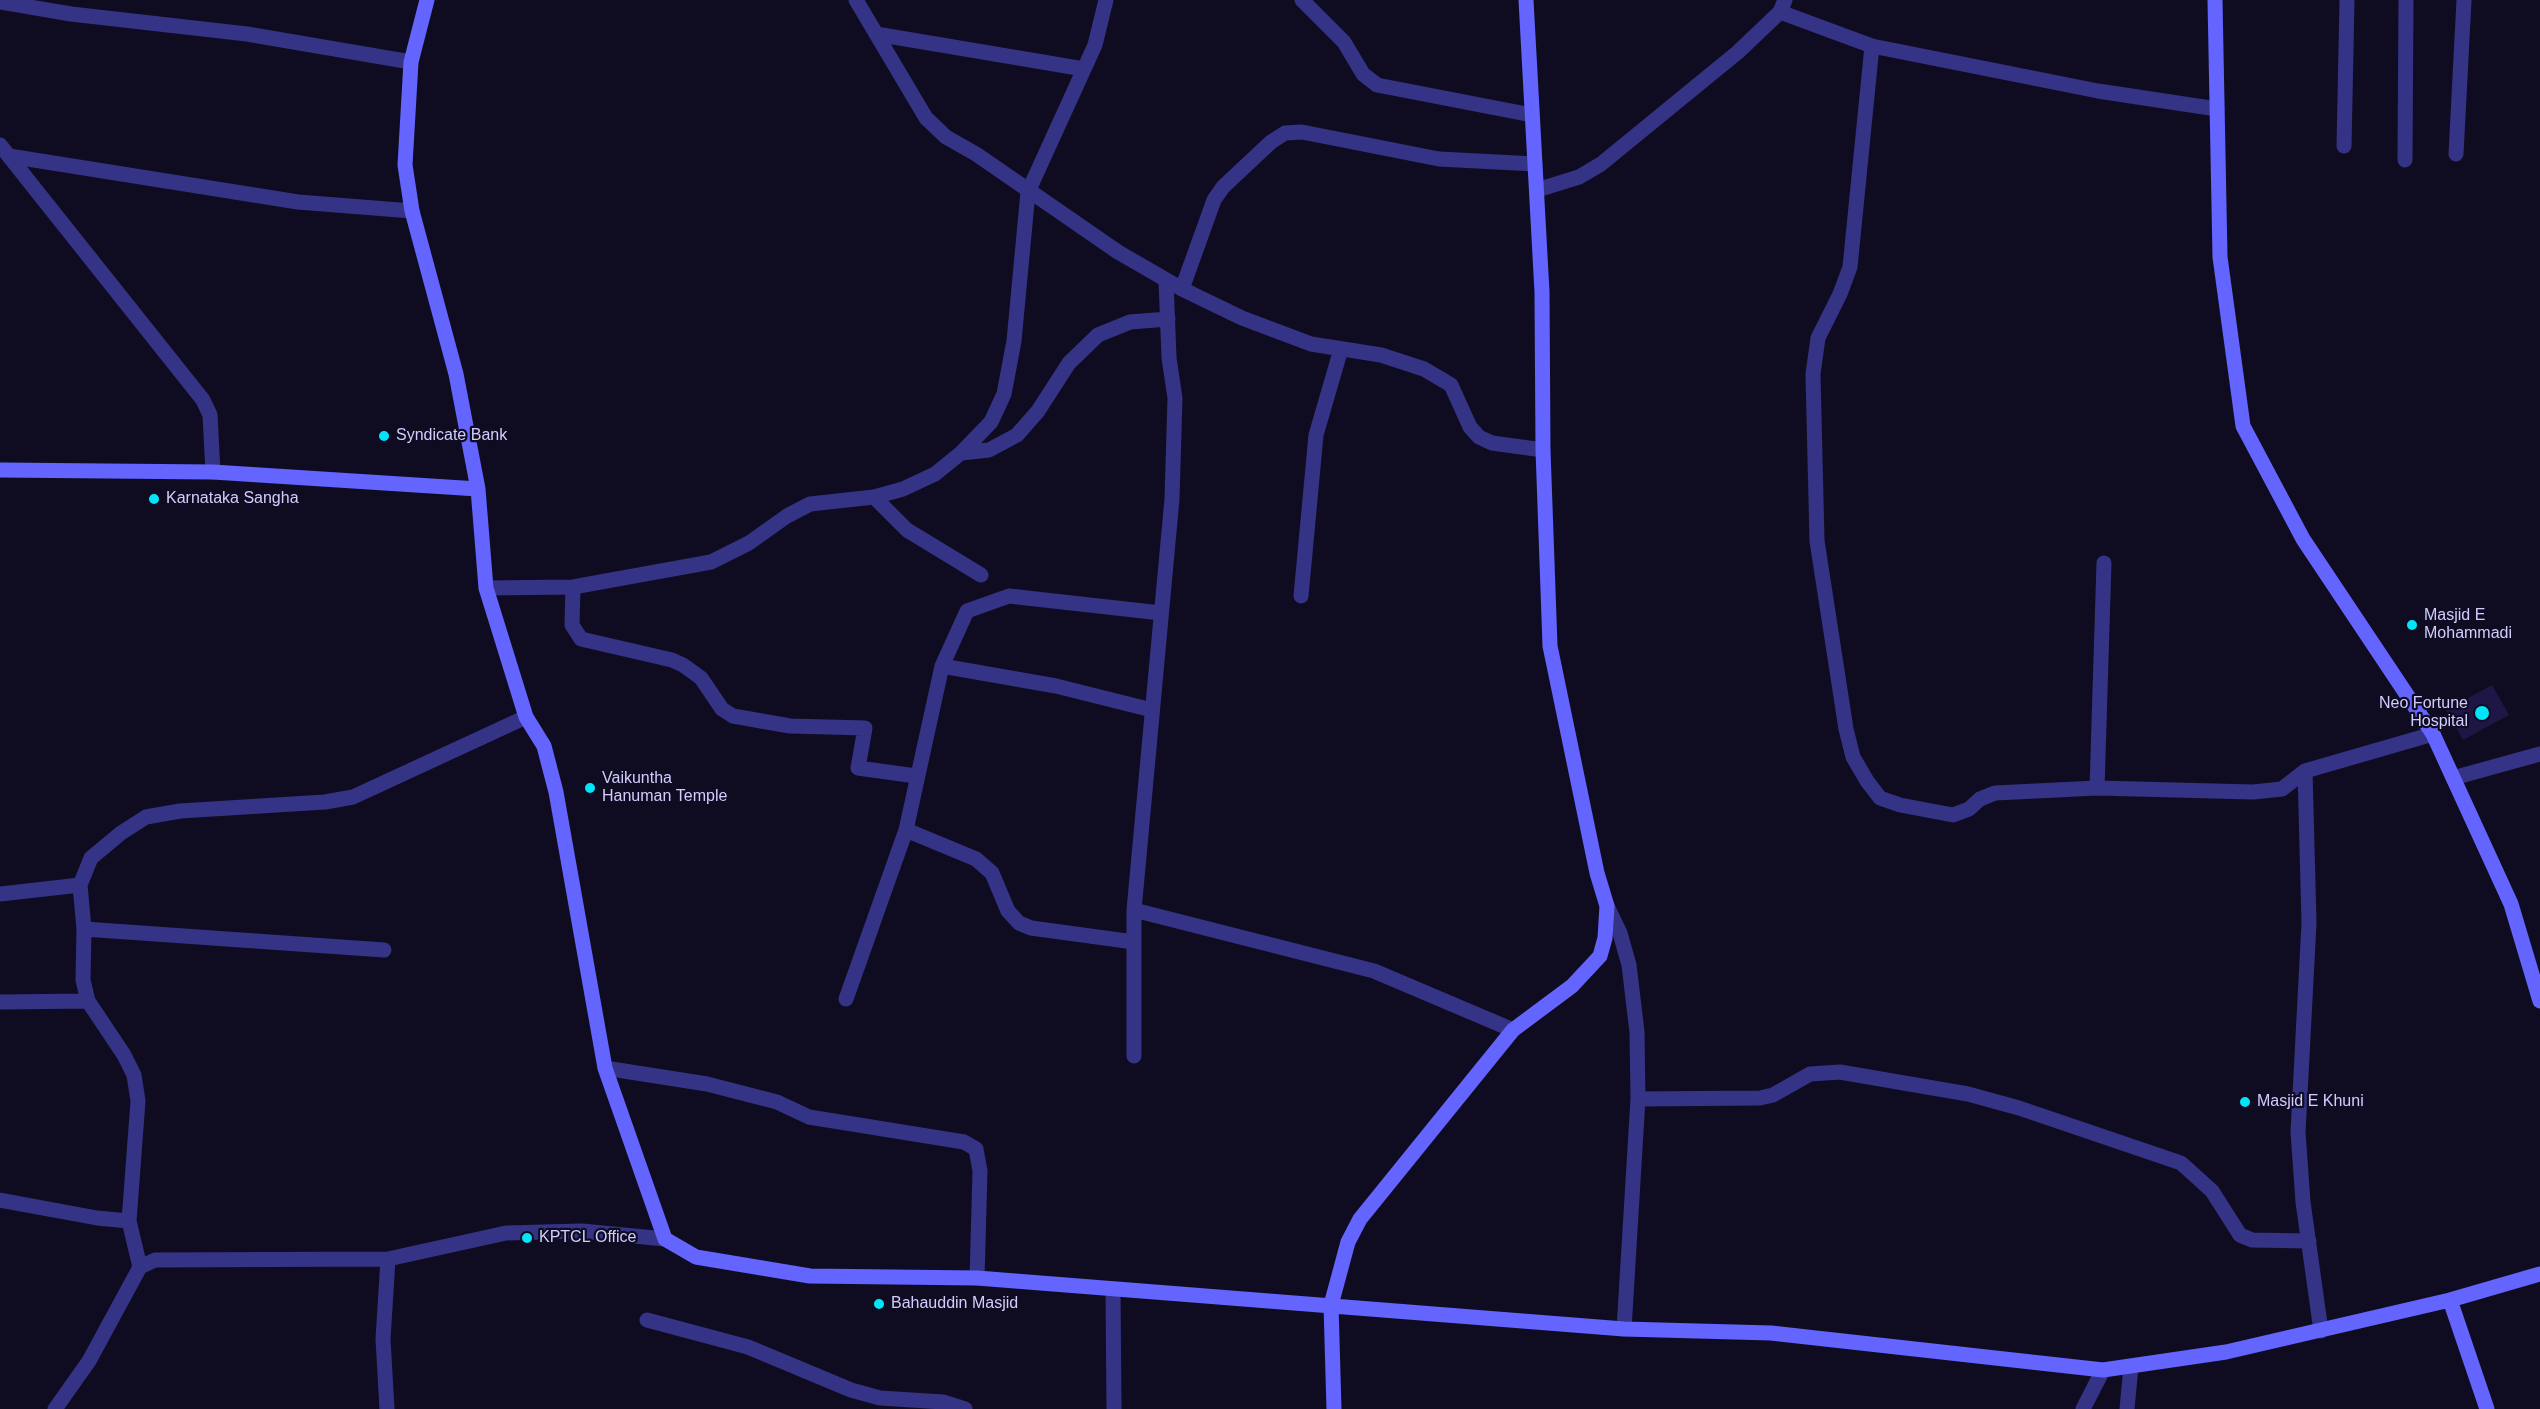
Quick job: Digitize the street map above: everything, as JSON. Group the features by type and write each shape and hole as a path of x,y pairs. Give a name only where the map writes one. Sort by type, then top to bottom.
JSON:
{"main road":[{"path":"427,0 411,62 405,165 412,211 456,374 478,489 486,588 526,717 544,746 556,792 605,1068 665,1239 696,1257 810,1276 977,1278 1624,1329 1771,1333 2103,1370 2226,1352 2450,1300 2540,1274"},
{"path":"1334,1409 1331,1305 1348,1242 1360,1219 1513,1030 1572,986 1600,956 1605,938 1607,906 1587,828 1550,646 1543,450 1542,292 1526,0"},
{"path":"2215,0 2220,257 2243,426 2303,539 2433,734 2511,904 2540,1001"},
{"path":"0,470 213,472 478,489"},
{"path":"2450,1300 2487,1409"}],"street":[{"path":"856,0 926,118 946,137 975,154 1118,252 1182,289 1242,318 1311,344 1381,355 1424,369 1451,385 1470,428 1479,437 1492,443 1543,450"},
{"path":"486,588 573,587 711,562 749,543 810,504 874,497 903,489 935,474 961,453 991,422 1004,394 1014,341 1028,192 1095,45 1106,0"},
{"path":"1302,0 1344,42 1363,74 1377,85 1532,115"},
{"path":"2344,146 2348,0"},
{"path":"2405,160 2406,0"},
{"path":"2456,154 2464,0"},
{"path":"0,2 71,14 247,34 411,62"},
{"path":"1536,190 1579,177 1601,164 1738,52 1783,6 1872,46 2098,91 2217,109"},
{"path":"876,34 1084,69"},
{"path":"1872,46 1850,267 1818,338 1813,374 1817,541 1846,729 1853,757 1880,798 1931,812 1953,815 1969,809 1980,799 1995,793 2097,788 2253,792 2282,789 2305,771 2433,734"},
{"path":"1182,289 1214,200 1223,187 1271,142 1285,133 1302,132 1439,159 1535,164"},
{"path":"5,151 298,202 412,211"},
{"path":"5,151 203,400 210,415 213,472"},
{"path":"1134,1056 1134,910 1172,499 1174,398 1166,279"},
{"path":"961,453 989,450 1017,435 1038,411 1069,363 1098,335 1130,322 1168,319"},
{"path":"1301,596 1316,435 1341,349"},
{"path":"874,497 907,530 981,575"},
{"path":"2097,788 2104,563"},
{"path":"573,587 572,625 581,639 672,660 683,665 701,678 722,709 733,716 790,726 865,728 858,768 916,776"},
{"path":"846,999 906,830 916,776 942,666 967,611 1009,596 1161,613"},
{"path":"942,666 1056,686 1152,710"},
{"path":"140,1267 129,1221 138,1101 134,1076 124,1055 88,1001 83,980 84,929 80,885 91,858 121,833 146,817 180,811 324,802 353,797 526,717"},
{"path":"2453,778 2540,754"},
{"path":"2305,771 2309,923 2298,1132 2303,1202 2321,1330"},
{"path":"906,830 976,860 992,873 1008,911 1019,923 1031,928 1134,942"},
{"path":"0,894 80,885"},
{"path":"1607,906 1620,933 1629,965 1637,1032 1638,1100 1624,1329"},
{"path":"1134,910 1374,971 1513,1030"},
{"path":"84,929 384,950"},
{"path":"0,1002 88,1001"},
{"path":"605,1068 707,1084 777,1102 809,1117 964,1142 976,1149 980,1171 977,1278"},
{"path":"1638,1100 1760,1098 1773,1095 1810,1074 1840,1072 1968,1095 2019,1108 2181,1163 2212,1191 2240,1235 2252,1240 2309,1241"},
{"path":"0,1200 97,1218 129,1221"},
{"path":"55,1409 89,1361 140,1267 155,1260 171,1258 219,1261 388,1259 506,1233 582,1231 665,1239"},
{"path":"387,1409 383,1339 388,1259"},
{"path":"1113,1289 1114,1409"},
{"path":"647,1320 748,1347 851,1390 880,1398 943,1402 965,1409"},
{"path":"2127,1409 2131,1366"},
{"path":"2083,1409 2103,1370"}],"building":[{"path":"2492,685 2509,715 2463,740 2446,710"}],"place":[{"name":"Syndicate Bank","path":"384,436"},
{"name":"Karnataka Sangha","path":"154,499"},
{"name":"Masjid E Mohammadi","path":"2412,625"},
{"name":"Neo Fortune Hospital","path":"2482,713"},
{"name":"Vaikuntha Hanuman Temple","path":"590,788"},
{"name":"Masjid E Khuni","path":"2245,1102"},
{"name":"KPTCL Office","path":"527,1238"},
{"name":"Bahauddin Masjid","path":"879,1304"}]}
